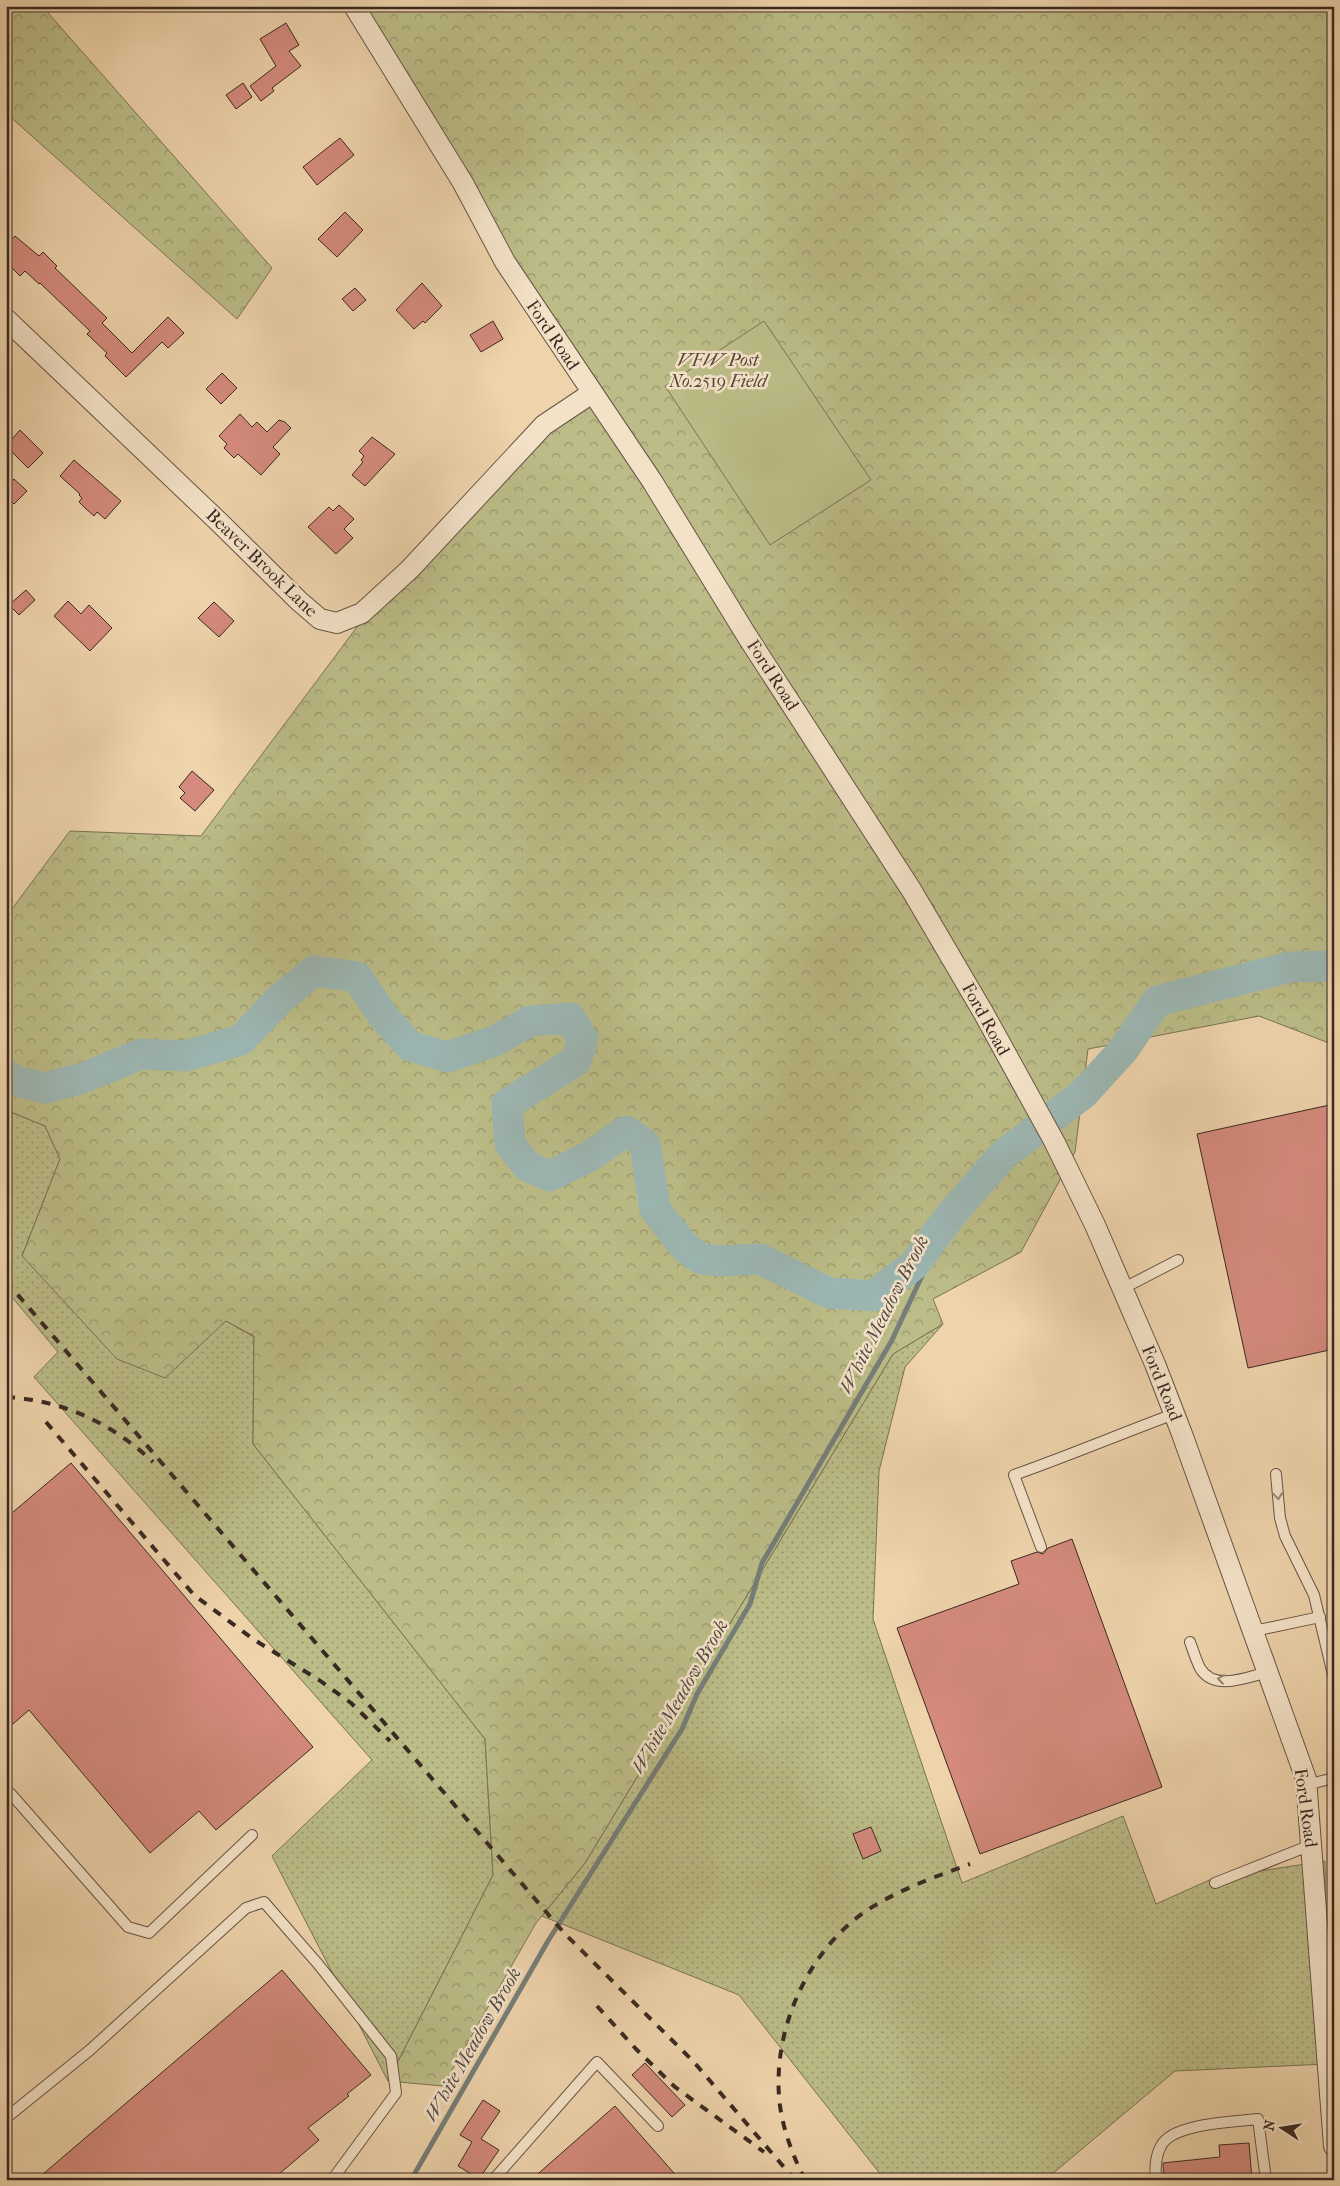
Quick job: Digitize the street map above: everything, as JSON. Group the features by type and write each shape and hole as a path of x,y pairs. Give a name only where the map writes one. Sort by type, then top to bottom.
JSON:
{"street":[{"name":"Ford Road","path":"354,6 463,183 505,262 652,481 753,644 912,891 983,1012 1015,1073 1054,1140 1095,1225 1174,1414 1254,1631 1306,1785 1334,2146"},
{"name":"Beaver Brook Lane","path":"6,319 220,523 298,601 320,619 337,623 362,614 410,569 544,425 592,393"}],"lane":[{"path":"1122,1289 1178,1260"},
{"path":"1041,1546 1014,1475 1174,1414"},
{"path":"1276,1474 1280,1518 1285,1536 1314,1595 1334,1679"},
{"path":"1254,1631 1320,1617"},
{"path":"1190,1642 1200,1668 1207,1676 1218,1681 1236,1680 1268,1672"},
{"path":"1306,1785 1334,1778"},
{"path":"6,1798 11,1794 128,1927 148,1933 252,1835"},
{"path":"1215,1883 1311,1845"},
{"path":"6,2118 90,2050 246,1908 264,1902 318,1964 391,2056 396,2093 332,2180"},
{"path":"493,2180 597,2062 658,2126"},
{"path":"1156,2180 1155,2165 1161,2144 1178,2131 1205,2125 1258,2119 1266,2180"}],"green space":[{"path":"6,6 42,6 272,268 237,319 6,113"},
{"name":"VFW Post No.2519 Field","path":"353,6 1334,6 1334,1045 1259,1016 1088,1049 1075,1152 1021,1252 933,1299 943,1324 893,1354 585,1863 536,1923 443,2086 388,2081 493,1875 485,1739 253,1444 254,1336 226,1321 165,1378 117,1359 22,1256 60,1159 45,1126 6,1110 6,917 70,831 201,836 360,623 594,386"},
{"name":"VFW Post No.2519 Field","path":"764,321 871,480 770,545 665,386"},
{"path":"6,1110 45,1126 60,1159 22,1256 226,1321 254,1337 253,1444 485,1739 493,1875 388,2081 272,1856 372,1760 34,1377 58,1352 6,1290"},
{"path":"943,1324 905,1367 879,1471 873,1619 962,1883 1123,1816 1156,1904 1214,1878 1325,1861 1327,2064 1175,2071 1045,2180 885,2180 739,1995 542,1916 585,1863 893,1354"}],"building":[{"path":"286,23 299,45 289,51 301,66 272,88 274,91 261,101 250,86 276,66 260,39"},
{"path":"243,83 252,97 236,109 226,95"},
{"path":"340,138 354,155 317,185 303,167"},
{"path":"345,212 363,230 337,257 318,239"},
{"path":"15,236 39,256 43,252 57,266 55,268 107,318 102,323 132,353 168,317 184,333 168,348 162,342 126,377 105,356 107,353 87,334 90,331 40,283 25,271 20,276 6,262 6,245"},
{"path":"422,283 442,306 425,323 423,321 414,329 396,310"},
{"path":"355,288 366,300 353,311 342,299"},
{"path":"493,321 503,339 481,352 470,335"},
{"path":"222,373 237,388 221,404 206,389"},
{"path":"240,414 252,427 257,422 267,432 279,420 285,422 291,428 273,447 280,454 261,475 238,454 234,458 224,448 227,444 219,436"},
{"path":"20,430 43,453 28,468 6,446"},
{"path":"372,437 395,454 365,486 352,475 363,462 361,460 364,456 359,451"},
{"path":"74,460 121,501 105,519 97,512 94,516 84,507 79,502 82,498 80,494 60,476"},
{"path":"14,479 27,491 14,504 6,497 6,488"},
{"path":"339,505 354,519 344,529 353,538 336,554 308,527 329,507 333,511"},
{"path":"26,590 35,600 19,615 9,605"},
{"path":"68,601 81,614 89,605 112,628 90,651 54,616"},
{"path":"214,602 234,621 219,637 198,618"},
{"path":"192,771 214,790 195,811 180,798 185,793 179,787"},
{"path":"1334,1104 1334,1349 1248,1368 1197,1134"},
{"path":"71,1463 313,1747 216,1830 199,1811 150,1853 29,1710 6,1730 6,1518"},
{"path":"1072,1539 1162,1787 980,1854 897,1628 1019,1584 1011,1561 1037,1552 1043,1554 1048,1548"},
{"path":"871,1827 881,1851 863,1859 853,1834"},
{"path":"282,1970 371,2075 347,2094 349,2096 308,2128 319,2140 272,2180 36,2180"},
{"path":"645,2063 685,2105 672,2117 632,2075"},
{"path":"483,2100 500,2111 481,2139 499,2150 479,2179 458,2166 472,2142 460,2135"},
{"path":"615,2106 680,2180 531,2180"},
{"path":"1249,2143 1252,2180 1164,2180 1163,2163 1220,2157 1219,2145"}],"waterway":[{"path":"6,1075 16,1081 45,1088 83,1078 141,1054 186,1056 241,1040 281,998 314,971 357,977 384,1017 410,1046 447,1057 495,1041 530,1021 570,1018 583,1039 576,1061 507,1104 510,1144 528,1167 550,1176 590,1156 626,1131 645,1144 655,1209 682,1244 701,1259 722,1261 760,1259 829,1293 873,1296 915,1264 950,1216 1003,1155 1083,1094 1124,1049 1157,1001 1290,967 1334,966"},
{"name":"White Meadow Brook","path":"411,2180 548,1941 682,1729 697,1694 750,1604 762,1563 892,1340 950,1216"}],"railway":[{"path":"6,1281 565,1934 693,2061 795,2180"},
{"path":"6,1397 47,1403 85,1416 121,1436 153,1462"},
{"path":"46,1422 194,1595 253,1639 319,1680 351,1703 390,1741"},
{"path":"805,2180 788,2139 782,2118 779,2096 782,2044 789,2018 799,1993 827,1947 845,1928 866,1911 903,1890 970,1864"},
{"path":"597,2006 636,2049 675,2087 764,2152"}]}
